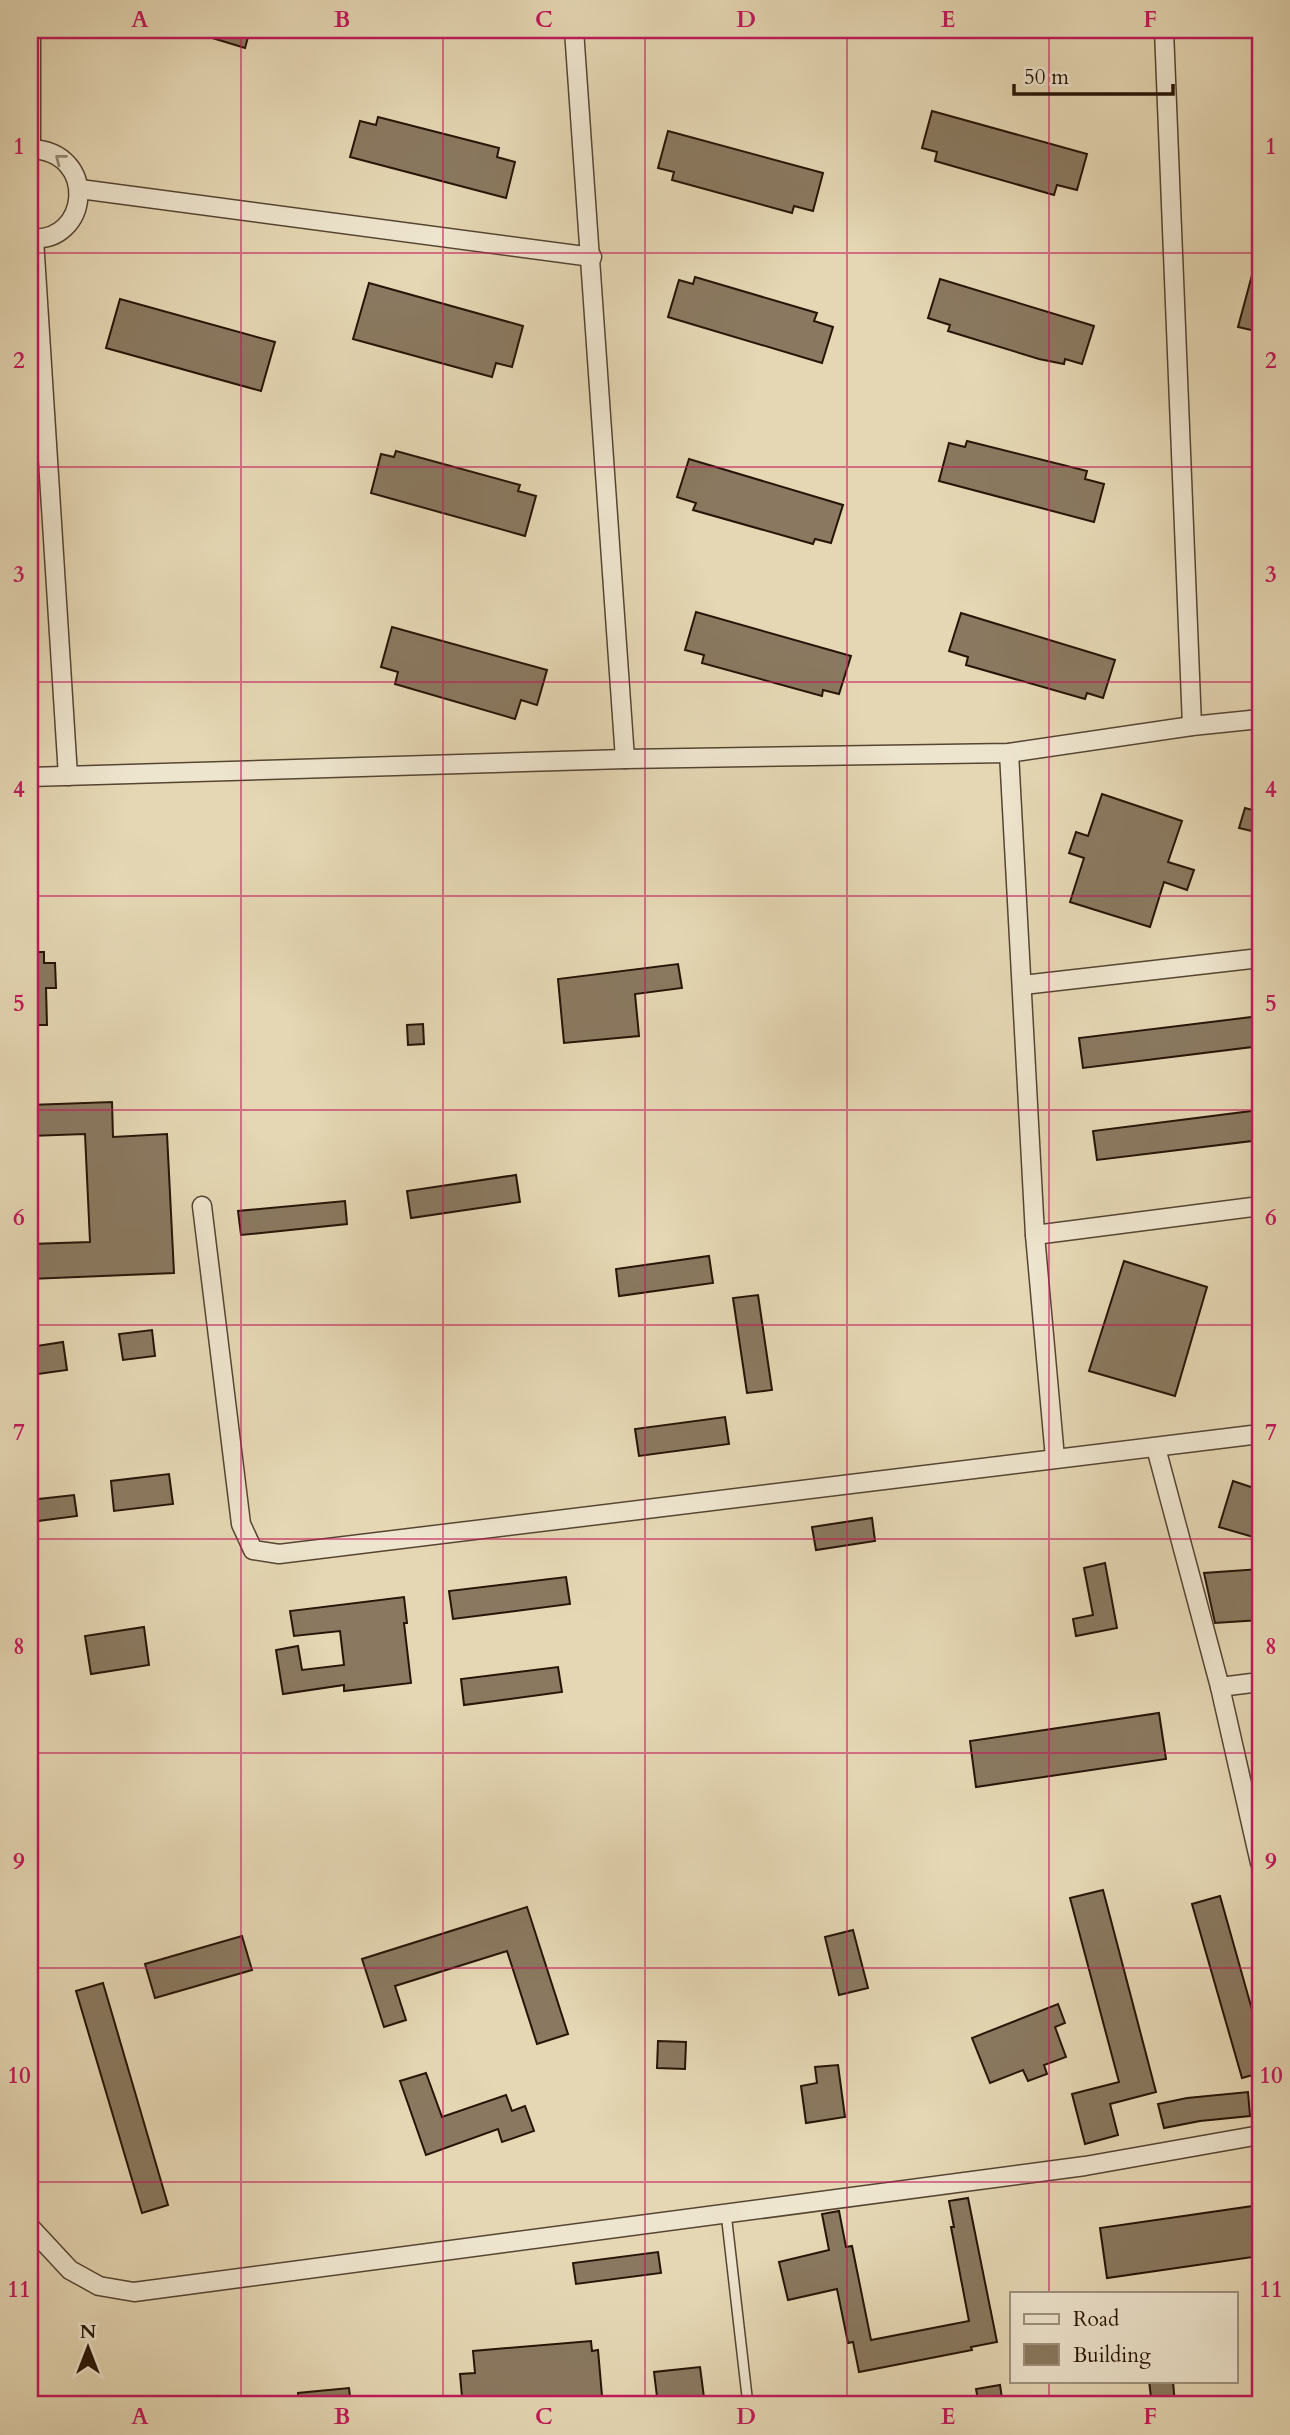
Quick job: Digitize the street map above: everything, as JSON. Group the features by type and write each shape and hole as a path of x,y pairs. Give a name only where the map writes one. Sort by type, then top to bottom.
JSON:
{"street":[{"path":"31,30 30,148 48,150 63,159 75,172 80,189 78,207 68,224 53,235 32,238 68,776"},
{"path":"574,30 592,257 625,759"},
{"path":"1164,30 1192,726"},
{"path":"80,189 592,257"},
{"path":"30,777 625,759 1009,753 1192,726 1260,719"},
{"path":"1009,753 1035,1235 1055,1458"},
{"path":"1023,985 1260,958"},
{"path":"202,1206 241,1524 253,1550 279,1554 1260,1434"},
{"path":"1035,1235 1260,1206"},
{"path":"1156,1448 1220,1688 1260,1863"},
{"path":"1220,1688 1260,1682"},
{"path":"30,2227 70,2270 99,2286 134,2292 1085,2166 1260,2135"}],"lane":[{"path":"726,2213 748,2405"}],"building":[{"path":"199,30 250,30 245,48 199,34"},
{"path":"932,111 1087,154 1077,190 1057,185 1054,195 935,161 937,152 922,148"},
{"path":"378,117 499,148 497,157 515,162 506,198 350,157 360,121 376,125"},
{"path":"668,131 823,173 813,211 794,206 792,213 672,180 674,172 658,168"},
{"path":"1255,264 1260,265 1260,332 1238,327"},
{"path":"695,277 817,313 814,321 833,327 822,363 668,317 679,280 693,284"},
{"path":"940,279 1094,326 1082,364 1065,359 1064,364 1039,359 948,331 950,325 928,318"},
{"path":"369,283 523,326 512,367 496,363 492,377 353,339"},
{"path":"120,299 275,342 261,391 106,348"},
{"path":"967,441 1087,471 1085,479 1104,484 1094,522 939,481 949,443 965,447"},
{"path":"396,451 520,485 518,491 536,496 525,536 371,493 381,454 394,457"},
{"path":"689,459 843,505 831,543 815,539 813,544 693,510 696,503 677,497"},
{"path":"696,612 851,656 839,694 823,690 822,696 702,663 704,655 685,650"},
{"path":"961,613 1115,660 1103,698 1087,693 1085,699 966,665 968,657 949,651"},
{"path":"392,627 547,670 537,705 521,700 515,719 395,684 398,672 381,667"},
{"path":"1102,794 1182,821 1168,862 1194,870 1187,890 1164,882 1150,927 1070,902 1084,858 1069,853 1076,832 1088,836"},
{"path":"1245,808 1260,812 1260,833 1239,828"},
{"path":"30,952 44,952 44,963 55,963 56,988 46,988 47,1025 30,1025"},
{"path":"678,964 682,988 635,994 639,1036 564,1043 558,979"},
{"path":"1260,1016 1260,1046 1083,1068 1079,1038"},
{"path":"423,1024 424,1044 408,1045 407,1025"},
{"path":"112,1102 113,1137 167,1134 174,1273 30,1279 30,1244 90,1242 85,1134 30,1136 30,1105"},
{"path":"1260,1110 1260,1140 1097,1160 1093,1131"},
{"path":"516,1175 520,1202 411,1218 407,1191"},
{"path":"345,1201 347,1224 241,1235 238,1211"},
{"path":"709,1256 713,1283 619,1296 616,1269"},
{"path":"1124,1261 1207,1287 1175,1396 1089,1371"},
{"path":"758,1295 772,1390 747,1393 733,1298"},
{"path":"152,1330 155,1356 123,1360 119,1334"},
{"path":"63,1342 67,1370 30,1375 30,1347"},
{"path":"725,1417 729,1444 639,1456 635,1429"},
{"path":"169,1474 173,1504 114,1511 111,1481"},
{"path":"1233,1481 1260,1490 1260,1539 1219,1527"},
{"path":"74,1495 77,1516 30,1522 30,1500"},
{"path":"872,1518 875,1541 816,1550 812,1527"},
{"path":"1105,1563 1117,1628 1076,1636 1073,1619 1093,1615 1084,1568"},
{"path":"1260,1569 1260,1620 1215,1623 1204,1573"},
{"path":"566,1577 570,1604 453,1619 449,1591"},
{"path":"404,1597 407,1623 404,1623 411,1683 344,1691 344,1685 283,1694 276,1650 298,1646 302,1670 344,1665 340,1631 294,1636 290,1611"},
{"path":"144,1627 149,1665 91,1674 85,1636"},
{"path":"558,1667 562,1692 464,1705 461,1679"},
{"path":"1159,1713 1166,1759 976,1787 970,1741"},
{"path":"1103,1890 1156,2092 1110,2104 1118,2135 1085,2144 1072,2094 1119,2082 1070,1898"},
{"path":"1220,1896 1260,2038 1260,2073 1242,2078 1192,1904"},
{"path":"527,1907 568,2034 537,2044 507,1951 395,1986 406,2020 384,2027 362,1959"},
{"path":"853,1930 868,1988 839,1995 825,1937"},
{"path":"242,1936 252,1970 155,1998 145,1964"},
{"path":"103,1983 168,2205 142,2213 76,1991"},
{"path":"1058,2004 1065,2023 1055,2027 1066,2057 1044,2065 1047,2074 1028,2081 1023,2070 990,2083 972,2038"},
{"path":"658,2041 686,2042 685,2069 657,2068"},
{"path":"838,2065 845,2117 806,2123 801,2086 817,2083 815,2067"},
{"path":"426,2073 442,2117 506,2095 512,2111 525,2106 534,2131 502,2142 498,2129 426,2155 400,2081"},
{"path":"1248,2092 1250,2116 1164,2128 1158,2104 1187,2098"},
{"path":"968,2198 997,2342 971,2347 972,2350 859,2372 853,2342 848,2343 837,2289 788,2300 779,2262 829,2250 822,2214 839,2211 846,2247 852,2246 871,2340 969,2321 951,2227 954,2227 949,2201"},
{"path":"1260,2205 1260,2256 1107,2278 1100,2228"},
{"path":"658,2252 661,2273 576,2284 573,2263"},
{"path":"591,2341 592,2351 598,2350 602,2396 596,2397 596,2405 478,2405 477,2396 462,2397 460,2374 475,2373 473,2351"},
{"path":"700,2367 705,2405 658,2405 654,2372"},
{"path":"1149,2382 1173,2382 1175,2405 1152,2405"},
{"path":"1000,2385 1003,2405 979,2405 976,2389"},
{"path":"349,2388 351,2405 299,2405 298,2393"}]}
